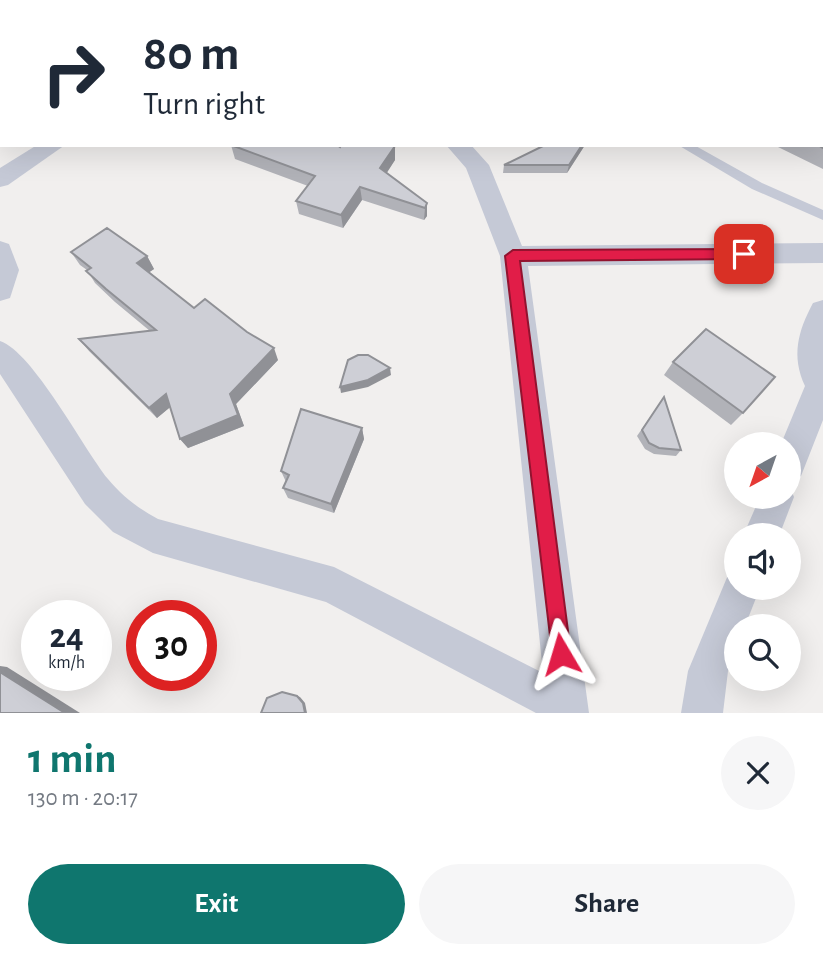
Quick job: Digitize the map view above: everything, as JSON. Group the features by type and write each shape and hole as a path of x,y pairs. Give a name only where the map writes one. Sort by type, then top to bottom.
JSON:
{"street":[{"path":"0,179 51,147"},
{"path":"459,147 477,166 513,256 568,710"},
{"path":"0,251 6,262 6,274 0,290"},
{"path":"513,256 823,254"},
{"path":"802,434 822,386 809,364 811,340 823,312"},
{"path":"0,353 19,375 97,492 125,520 153,536 282,569 334,586 568,710"},
{"path":"702,713 708,671 736,600"}],"lane":[{"path":"688,147 757,186 823,215"}],"building":[{"path":"236,147 394,147 380,168 427,203 425,208 360,187 341,215 296,201 315,176"},
{"path":"541,147 581,147 569,165 504,165"},
{"path":"107,228 147,256 137,263 194,308 205,299 247,332 274,348 230,394 238,415 180,439 166,394 149,408 79,339 156,330 86,271 91,268 71,252"},
{"path":"706,329 775,377 743,413 673,362"},
{"path":"358,355 368,355 390,368 368,380 340,387 348,360"},
{"path":"664,397 681,450 659,448 649,443 642,430"},
{"path":"301,409 362,428 331,504 283,488 289,475 281,471"},
{"path":"0,672 21,685 21,691 30,691 65,713 0,713"},
{"path":"282,692 297,696 303,703 305,713 261,713 267,698"}],"route":[{"path":"561,654 513,256 744,254"}]}
